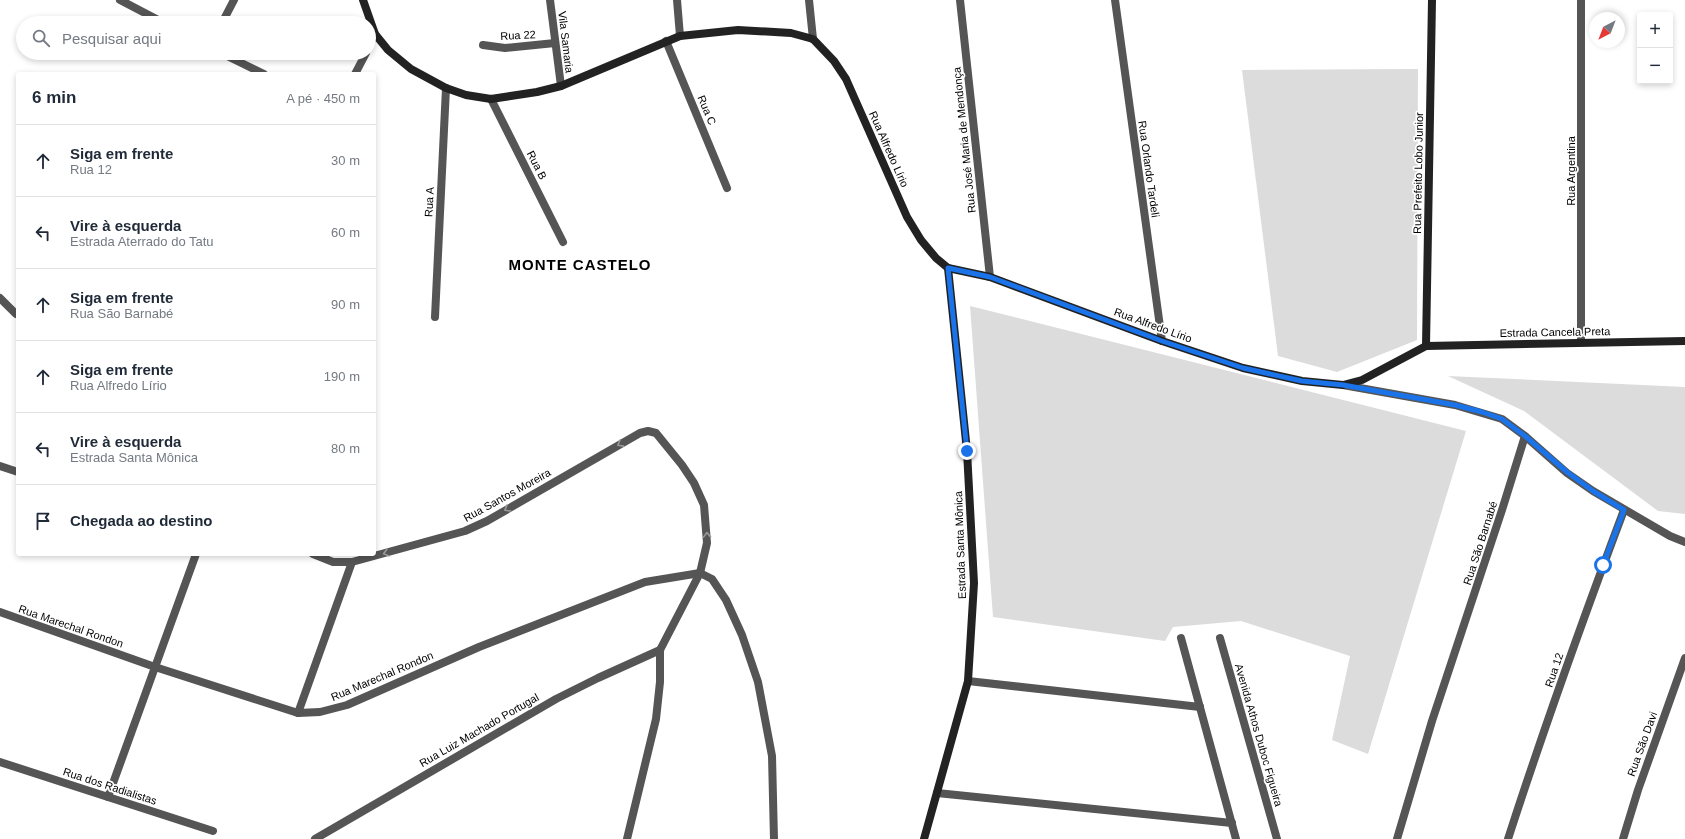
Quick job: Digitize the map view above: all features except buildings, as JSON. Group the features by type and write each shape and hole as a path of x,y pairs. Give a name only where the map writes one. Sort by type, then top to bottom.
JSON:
{"main road":[{"name":"Rua Alfredo Lírio","path":"363,0 369,16"},
{"name":"Rua Prefeito Lobo Junior","path":"1426,346 1432,0"},
{"name":"Rua Alfredo Lírio","path":"376,35 388,50 411,69 446,88 466,95 491,99 536,92 561,86 680,36 738,30 792,33 813,39 834,60 846,79 907,216 921,240 936,258 948,268 990,277 1162,341 1243,368 1302,381 1343,385 1362,380 1426,346"},
{"name":"Estrada Santa Mônica","path":"924,839 968,681 974,583 967,451 948,268"},
{"name":"Estrada Cancela Preta","path":"1426,346 1685,341"}],"street":[{"path":"120,0 151,16"},
{"path":"226,16 234,0"},
{"name":"Vila Samaria","path":"550,0 561,86"},
{"path":"677,0 680,36"},
{"path":"810,0 813,39"},
{"name":"Rua José Maria de Mendonça","path":"960,0 990,277"},
{"name":"Rua Orlando Tardeli","path":"1115,0 1162,341"},
{"name":"Rua Argentina","path":"1581,0 1581,342"},
{"name":"Rua C","path":"666,41 727,188"},
{"name":"Rua 22","path":"483,45 505,48 555,43"},
{"path":"235,60 260,72"},
{"path":"356,72 362,60"},
{"name":"Rua A","path":"435,317 446,88"},
{"name":"Rua B","path":"491,99 563,242"},
{"path":"0,298 16,313"},
{"path":"0,305 16,313"},
{"path":"1343,385 1455,405 1502,419 1525,436 1567,472 1593,491 1670,536 1685,542"},
{"name":"Rua Santos Moreira","path":"376,555 464,531 487,521 640,433 648,432 656,433 682,465 694,483 704,505 707,543 700,573"},
{"name":"Rua São Barnabé","path":"1397,839 1432,722 1525,436"},
{"path":"0,466 16,471"},
{"name":"Rua 12","path":"1508,839 1587,607 1624,510"},
{"path":"108,797 195,556"},
{"name":"Rua Santos Moreira","path":"318,556 333,562 352,562 374,556"},
{"path":"298,713 352,562"},
{"path":"627,839 656,719 660,682 660,650 700,573 712,579 726,600 742,635 758,682 772,756 774,839"},
{"name":"Rua Marechal Rondon","path":"0,612 155,667 298,713 320,712 347,705 479,647 645,582 700,573"},
{"path":"1181,638 1236,839"},
{"name":"Avenida Athos Duboc Figueira","path":"1220,638 1277,839"},
{"name":"Rua Luiz Machado Portugal","path":"315,839 549,703 598,678 660,650"},
{"name":"Rua São Davi","path":"1623,839 1638,790 1685,658"},
{"path":"968,681 1200,707"},
{"name":"Rua dos Radialistas","path":"0,762 213,831"},
{"path":"937,793 1232,823"}],"shaded area":[{"path":"1418,69 1417,340 1337,372 1278,356 1242,70"},
{"path":"970,306 1466,431 1368,754 1332,740 1350,656 1241,621 1173,627 1165,641 993,617"},
{"path":"1448,376 1685,387 1685,514 1658,511 1524,411"}],"district":[{"name":"MONTE CASTELO","path":"580,264"}],"route":[{"path":"967,451 948,268 990,277 1162,341 1243,368 1302,381 1327,385 1343,385 1455,405 1502,419 1525,436 1567,472 1593,491 1624,510 1603,565"}]}
